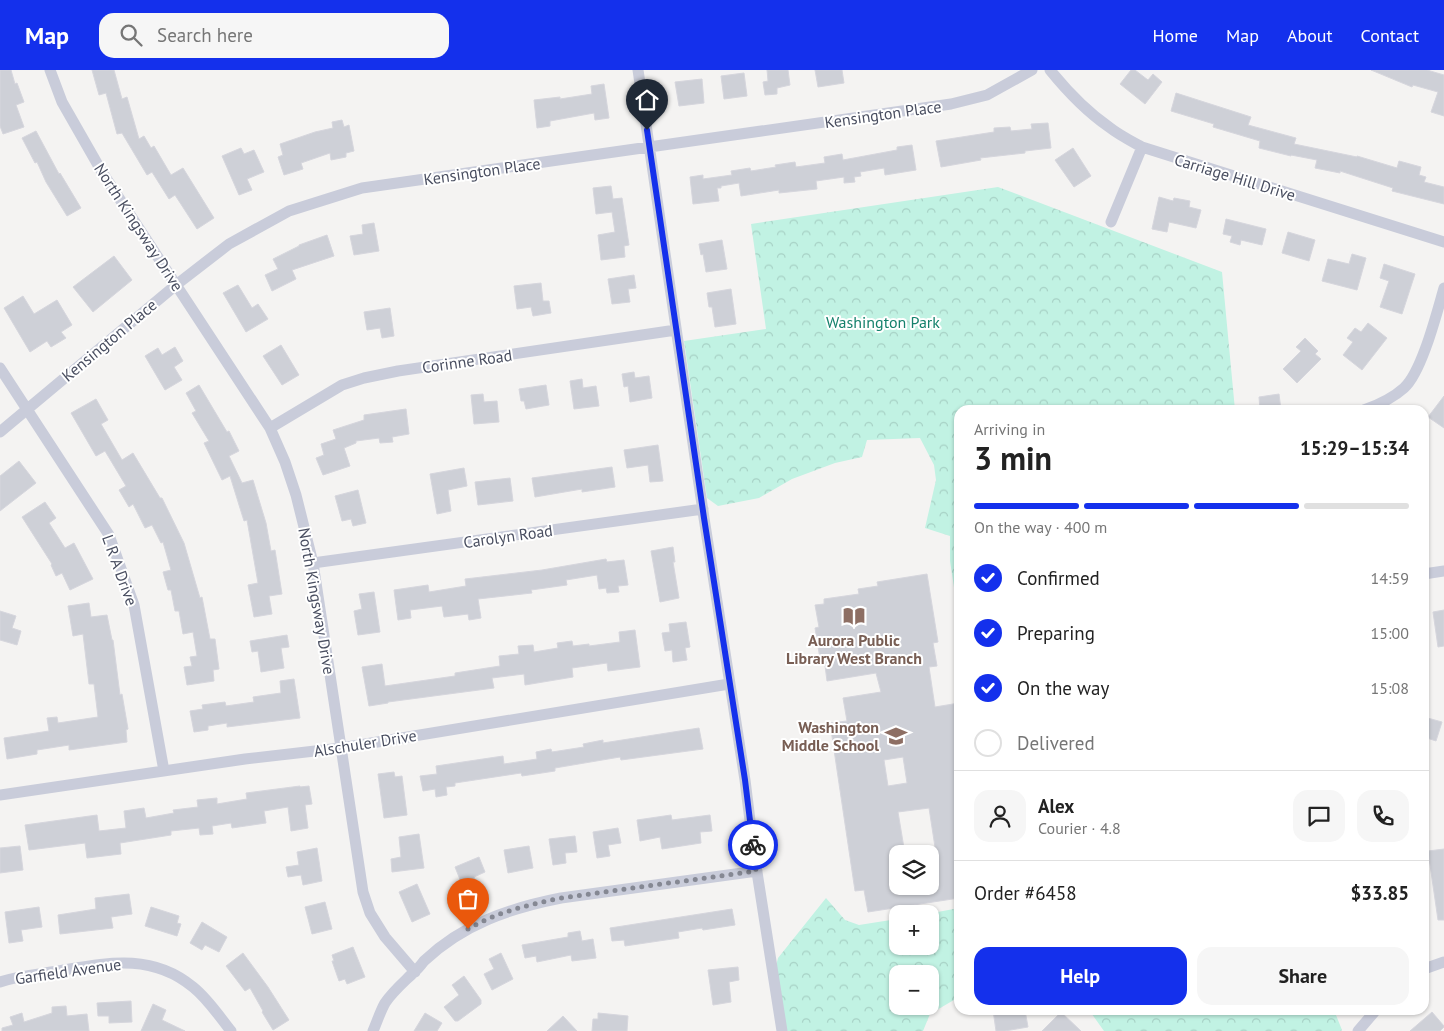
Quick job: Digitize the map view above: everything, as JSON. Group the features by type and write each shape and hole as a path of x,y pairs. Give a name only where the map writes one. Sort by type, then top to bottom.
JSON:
{"street":[{"name":"North Kingsway Drive","path":"50,70 62,102 102,172 270,428 285,462 314,563 360,880 370,913 385,937 415,972"},
{"path":"638,70 745,780 756,871 782,1031"},
{"name":"Kensington Place","path":"0,432 176,285 230,244 289,211 362,188 951,104 987,94 1032,70"},
{"name":"Carriage Hill Drive","path":"1050,70 1083,106 1109,127 1142,148 1444,242"},
{"path":"1112,222 1142,148"},
{"path":"1378,405 1405,388 1414,375 1421,360 1444,288"},
{"name":"Corinne Road","path":"270,428 342,385 364,378 398,371 676,330"},
{"name":"L R A Drive","path":"0,368 110,536 134,605 164,771"},
{"name":"Carolyn Road","path":"314,563 703,509"},
{"path":"1429,573 1444,571"},
{"name":"Alschuler Drive","path":"0,795 341,748 730,684"},
{"path":"373,1031 386,1003 402,982 425,961 458,935 477,924 508,911 561,898 756,871"},
{"path":"1429,966 1444,962"},
{"name":"Garfield Avenue","path":"0,982 104,964 133,963 151,966 168,971 193,986 207,1000 231,1031"},
{"path":"1358,1031 1372,1015"}],"green space":[{"name":"Washington Park","path":"998,187 1222,272 1235,405 954,405 954,587 950,561 950,536 925,528 936,480 934,465 920,438 867,440 862,457 835,463 792,479 759,498 718,506 707,498 684,341 766,329 751,224"},
{"path":"826,898 845,920 859,925 889,920 889,955 939,955 939,912 954,909 954,1000 939,1009 939,965 889,965 889,1015 930,1015 923,1031 786,1031 775,970 778,958"},
{"path":"1093,1015 1336,1015 1342,1030 1341,1031 1104,1031"}],"building":[{"path":"0,70 11,70 15,84 17,83 24,102 16,105 24,127 3,134 0,126"},
{"path":"92,70 114,70 122,99 127,97 139,139 144,136 151,148 154,146 171,175 183,168 214,218 197,229 175,195 169,199 152,172 147,175 122,133 117,134 106,93 99,95"},
{"path":"767,70 788,70 790,85 777,88 777,94 765,95 763,82 768,81"},
{"path":"815,70 842,70 844,83 818,87"},
{"path":"1131,70 1135,70 1148,80 1153,74 1162,82 1145,104 1120,84"},
{"path":"1371,70 1427,70 1444,75 1444,116 1431,112 1438,92 1413,85 1412,87"},
{"path":"744,73 747,96 724,99 721,76"},
{"path":"702,79 704,103 679,106 675,82"},
{"path":"604,84 609,118 595,120 594,113 550,121 550,126 537,128 534,100 560,97 560,99 592,94 591,86"},
{"path":"1176,93 1251,117 1248,125 1296,138 1294,144 1357,156 1397,168 1399,161 1421,167 1419,175 1426,177 1424,182 1444,187 1444,204 1392,191 1393,188 1340,171 1340,173 1315,168 1317,160 1259,148 1260,141 1213,127 1214,124 1171,111"},
{"path":"342,120 344,127 349,125 354,151 346,153 346,157 331,160 330,153 301,163 303,169 284,175 278,157 283,155 280,144 333,128 332,122"},
{"path":"1048,123 1051,148 980,158 981,160 941,167 936,141 994,132 994,128 1010,127 1011,131 1032,129 1031,124"},
{"path":"36,131 59,174 81,208 67,216 22,138"},
{"path":"912,145 916,170 885,175 884,168 860,172 861,176 854,177 855,182 844,183 844,177 816,181 817,189 779,193 779,190 741,196 739,183 717,188 719,201 693,204 690,177 703,175 703,179 732,175 731,171 750,168 751,171 795,162 796,167 825,163 824,157 842,154 843,160 897,150 897,147"},
{"path":"241,148 244,154 254,150 264,172 247,179 252,190 239,195 222,156"},
{"path":"1073,148 1091,176 1074,187 1055,160"},
{"path":"611,186 613,199 622,198 629,245 624,246 625,257 601,260 598,235 615,232 612,212 596,214 593,188"},
{"path":"1159,197 1173,201 1174,198 1190,201 1189,207 1201,210 1196,228 1169,222 1167,232 1152,229"},
{"path":"1226,219 1266,229 1262,245 1241,240 1240,245 1230,242 1232,236 1223,234"},
{"path":"374,223 379,251 354,255 350,236 363,234 362,225"},
{"path":"1288,232 1315,240 1309,261 1282,253"},
{"path":"327,235 334,256 292,270 296,279 272,291 265,275 278,269 273,259 299,245"},
{"path":"722,240 727,269 706,272 699,244"},
{"path":"1352,254 1366,258 1357,290 1322,281 1328,259 1349,264"},
{"path":"114,256 132,280 93,312 73,287"},
{"path":"1384,264 1415,274 1402,314 1380,307 1389,281 1380,278"},
{"path":"634,275 636,288 628,289 630,302 612,304 608,279"},
{"path":"541,283 543,301 549,301 551,313 533,316 531,307 517,309 514,286"},
{"path":"238,285 252,308 258,304 268,319 246,332 223,293"},
{"path":"731,289 736,324 715,327 712,307 709,307 707,293"},
{"path":"23,296 34,314 57,300 72,325 61,332 66,338 51,347 47,341 30,352 4,308"},
{"path":"390,308 394,336 382,338 380,328 367,330 364,312"},
{"path":"1368,323 1387,338 1362,370 1343,355 1353,342 1347,338 1355,328 1361,332"},
{"path":"1305,338 1318,351 1315,354 1321,359 1297,383 1283,369 1301,351 1296,347"},
{"path":"281,345 299,375 282,385 263,356"},
{"path":"175,347 183,361 174,367 182,380 165,390 145,356 158,348 162,355"},
{"path":"634,372 635,378 649,376 652,398 630,402 628,386 624,387 622,374"},
{"path":"582,379 583,388 596,386 599,406 574,409 570,381"},
{"path":"199,385 227,432 229,431 239,451 229,456 242,483 253,480 266,523 271,551 275,550 282,594 269,596 272,614 254,617 248,585 258,583 247,520 244,521 230,476 222,480 204,443 209,441 192,413 196,411 186,393"},
{"path":"546,385 549,405 526,409 524,401 521,401 519,389"},
{"path":"483,394 484,402 497,401 499,422 474,424 471,395"},
{"path":"1279,394 1280,405 1260,405 1259,397"},
{"path":"1444,396 1444,428 1429,418"},
{"path":"96,399 108,420 101,424 122,460 133,453 160,498 162,498 184,543 200,598 202,597 210,639 215,639 219,669 213,670 214,681 187,685 184,667 192,666 190,657 197,656 193,632 183,634 179,611 175,611 171,590 168,590 163,572 171,570 163,542 161,543 152,525 145,528 133,504 129,507 119,490 126,486 105,451 96,456 71,413"},
{"path":"406,409 409,434 392,437 393,442 380,443 379,438 356,441 356,443 344,448 350,466 323,475 316,458 324,455 321,444 336,439 333,430 364,420 364,415"},
{"path":"658,445 663,481 650,482 648,465 627,468 624,450"},
{"path":"19,461 36,483 0,511 0,476"},
{"path":"612,467 615,487 582,492 582,489 535,497 532,478"},
{"path":"464,468 467,486 448,490 451,511 437,514 430,474"},
{"path":"510,478 513,501 478,505 475,482"},
{"path":"358,490 366,523 353,526 351,519 342,521 335,496"},
{"path":"45,502 56,518 49,523 65,548 74,543 93,579 70,590 62,573 56,576 52,564 22,517"},
{"path":"673,547 675,562 673,562 679,598 660,602 651,551"},
{"path":"606,559 607,562 624,560 628,585 618,586 619,592 607,593 606,588 599,589 597,575 566,580 567,585 531,590 532,593 478,599 481,618 469,620 468,614 444,617 442,606 410,610 411,618 398,620 394,590 428,585 429,592 466,586 465,579 542,570"},
{"name":"Washington Middle School","path":"927,574 938,642 933,643 937,666 929,667 935,707 954,704 954,899 913,905 889,905 889,909 868,912 864,890 855,891 830,723 847,721 843,698 881,692 876,673 827,681 824,658 820,659 815,628 819,627 815,605 824,604 824,599 859,594 858,589 878,586 877,582","holes":["903,757 907,783 888,786 884,760"]},
{"path":"374,592 380,632 358,635 354,611 362,609 359,594"},
{"path":"89,603 91,617 107,615 113,640 120,695 122,694 128,729 126,730 127,742 69,750 69,745 37,750 37,754 7,759 4,738 49,731 47,718 57,717 58,723 98,717 94,684 89,684 83,634 73,636 68,606"},
{"path":"1444,610 1444,646 1438,647 1433,612"},
{"path":"0,611 16,616 12,628 21,631 17,645 0,640"},
{"path":"686,622 690,647 685,648 687,660 673,662 672,650 665,651 662,633 670,632 669,624"},
{"path":"635,630 640,667 608,671 607,663 572,668 573,677 525,685 524,674 492,678 494,688 369,706 362,667 382,664 385,686 455,676 455,673 500,666 499,656 519,654 518,646 533,645 534,652 558,648 557,643 572,641 573,646 620,642 619,632"},
{"path":"287,635 289,647 281,648 284,668 261,672 258,651 252,652 250,641"},
{"path":"294,679 300,718 227,727 227,723 208,726 208,730 194,732 190,711 203,709 202,705 225,702 226,706 254,702 253,697 281,693 280,681"},
{"path":"1429,718 1442,722 1436,741 1429,739"},
{"path":"699,728 703,749 621,760 620,757 555,768 555,771 522,776 521,773 455,783 455,786 446,787 447,795 436,797 435,789 423,791 420,776 437,774 436,766 503,756 504,764 537,759 536,752 551,749 552,752 584,747 583,744 603,740 603,743"},
{"path":"394,772 395,777 402,776 407,815 384,818 378,774"},
{"path":"309,786 312,804 305,805 308,828 291,831 288,807 264,811 266,823 232,828 231,823 212,826 213,834 200,835 199,828 171,831 171,835 120,843 121,854 87,858 85,843 29,850 25,825 97,815 99,831 126,828 124,811 144,808 146,818 174,813 173,810 198,807 197,800 217,798 217,804 247,799 246,793"},
{"path":"671,815 672,820 710,815 712,831 700,832 701,843 662,849 660,837 640,841 637,820"},
{"path":"618,828 621,843 608,845 610,856 597,858 593,832"},
{"path":"419,834 424,868 392,872 391,859 401,857 399,837"},
{"path":"575,836 577,852 565,853 566,863 553,865 549,839"},
{"path":"20,846 23,870 0,873 0,848"},
{"path":"529,846 533,868 508,873 504,850"},
{"path":"317,848 322,881 303,885 301,875 288,877 286,867 299,865 297,852"},
{"path":"1444,849 1444,920 1438,920 1429,851"},
{"path":"479,857 485,872 474,877 478,887 465,892 455,867"},
{"path":"417,884 430,914 412,922 399,892"},
{"path":"129,894 132,914 111,917 113,928 60,934 58,915 96,909 95,898"},
{"path":"325,902 332,929 312,934 305,907"},
{"path":"39,907 42,927 21,930 23,941 9,943 5,912"},
{"path":"151,907 179,916 177,923 181,924 177,936 145,926"},
{"path":"732,909 735,925 678,932 679,938 625,946 624,940 612,941 610,928"},
{"path":"202,922 227,937 219,952 205,945 202,950 190,943"},
{"path":"580,931 582,941 593,939 596,958 572,961 571,955 537,962 536,956 525,958 522,945 568,937 568,933"},
{"path":"353,947 365,977 347,984 345,979 339,981 332,961 334,961 332,955"},
{"path":"243,953 289,1020 273,1030 250,988 245,991 226,966"},
{"path":"501,953 513,979 492,990 484,974 494,969 489,959"},
{"path":"738,967 739,980 729,982 731,1002 713,1005 708,970"},
{"path":"464,976 481,1000 481,1004 458,1021 455,1021 444,1007 459,995 452,985"},
{"path":"131,1001 132,1022 109,1023 109,1016 98,1016 97,1003"},
{"path":"153,1004 166,1010 162,1020 185,1031 141,1031"},
{"path":"66,1006 67,1016 87,1014 89,1031 2,1031 2,1028 13,1025 10,1017 22,1013 24,1022 52,1013 52,1007"},
{"path":"1432,1012 1444,1026 1440,1031 1410,1031 1429,1015"},
{"path":"425,1013 442,1023 437,1031 414,1031"},
{"path":"598,1013 628,1016 627,1031 592,1031 593,1019 598,1019"},
{"path":"994,1015 1026,1015 1028,1027 996,1031"},
{"path":"1058,1015 1064,1015 1081,1031 1042,1031"},
{"path":"563,1016 577,1031 547,1031"}],"way so far":[{"path":"468,929 508,911 561,898 756,871 753,845"}],"place":[{"name":"Aurora Public Library West Branch","path":"854,616"},
{"name":"Washington Middle School","path":"896,736"}],"route":[{"path":"647,130 745,780 753,845"}]}
